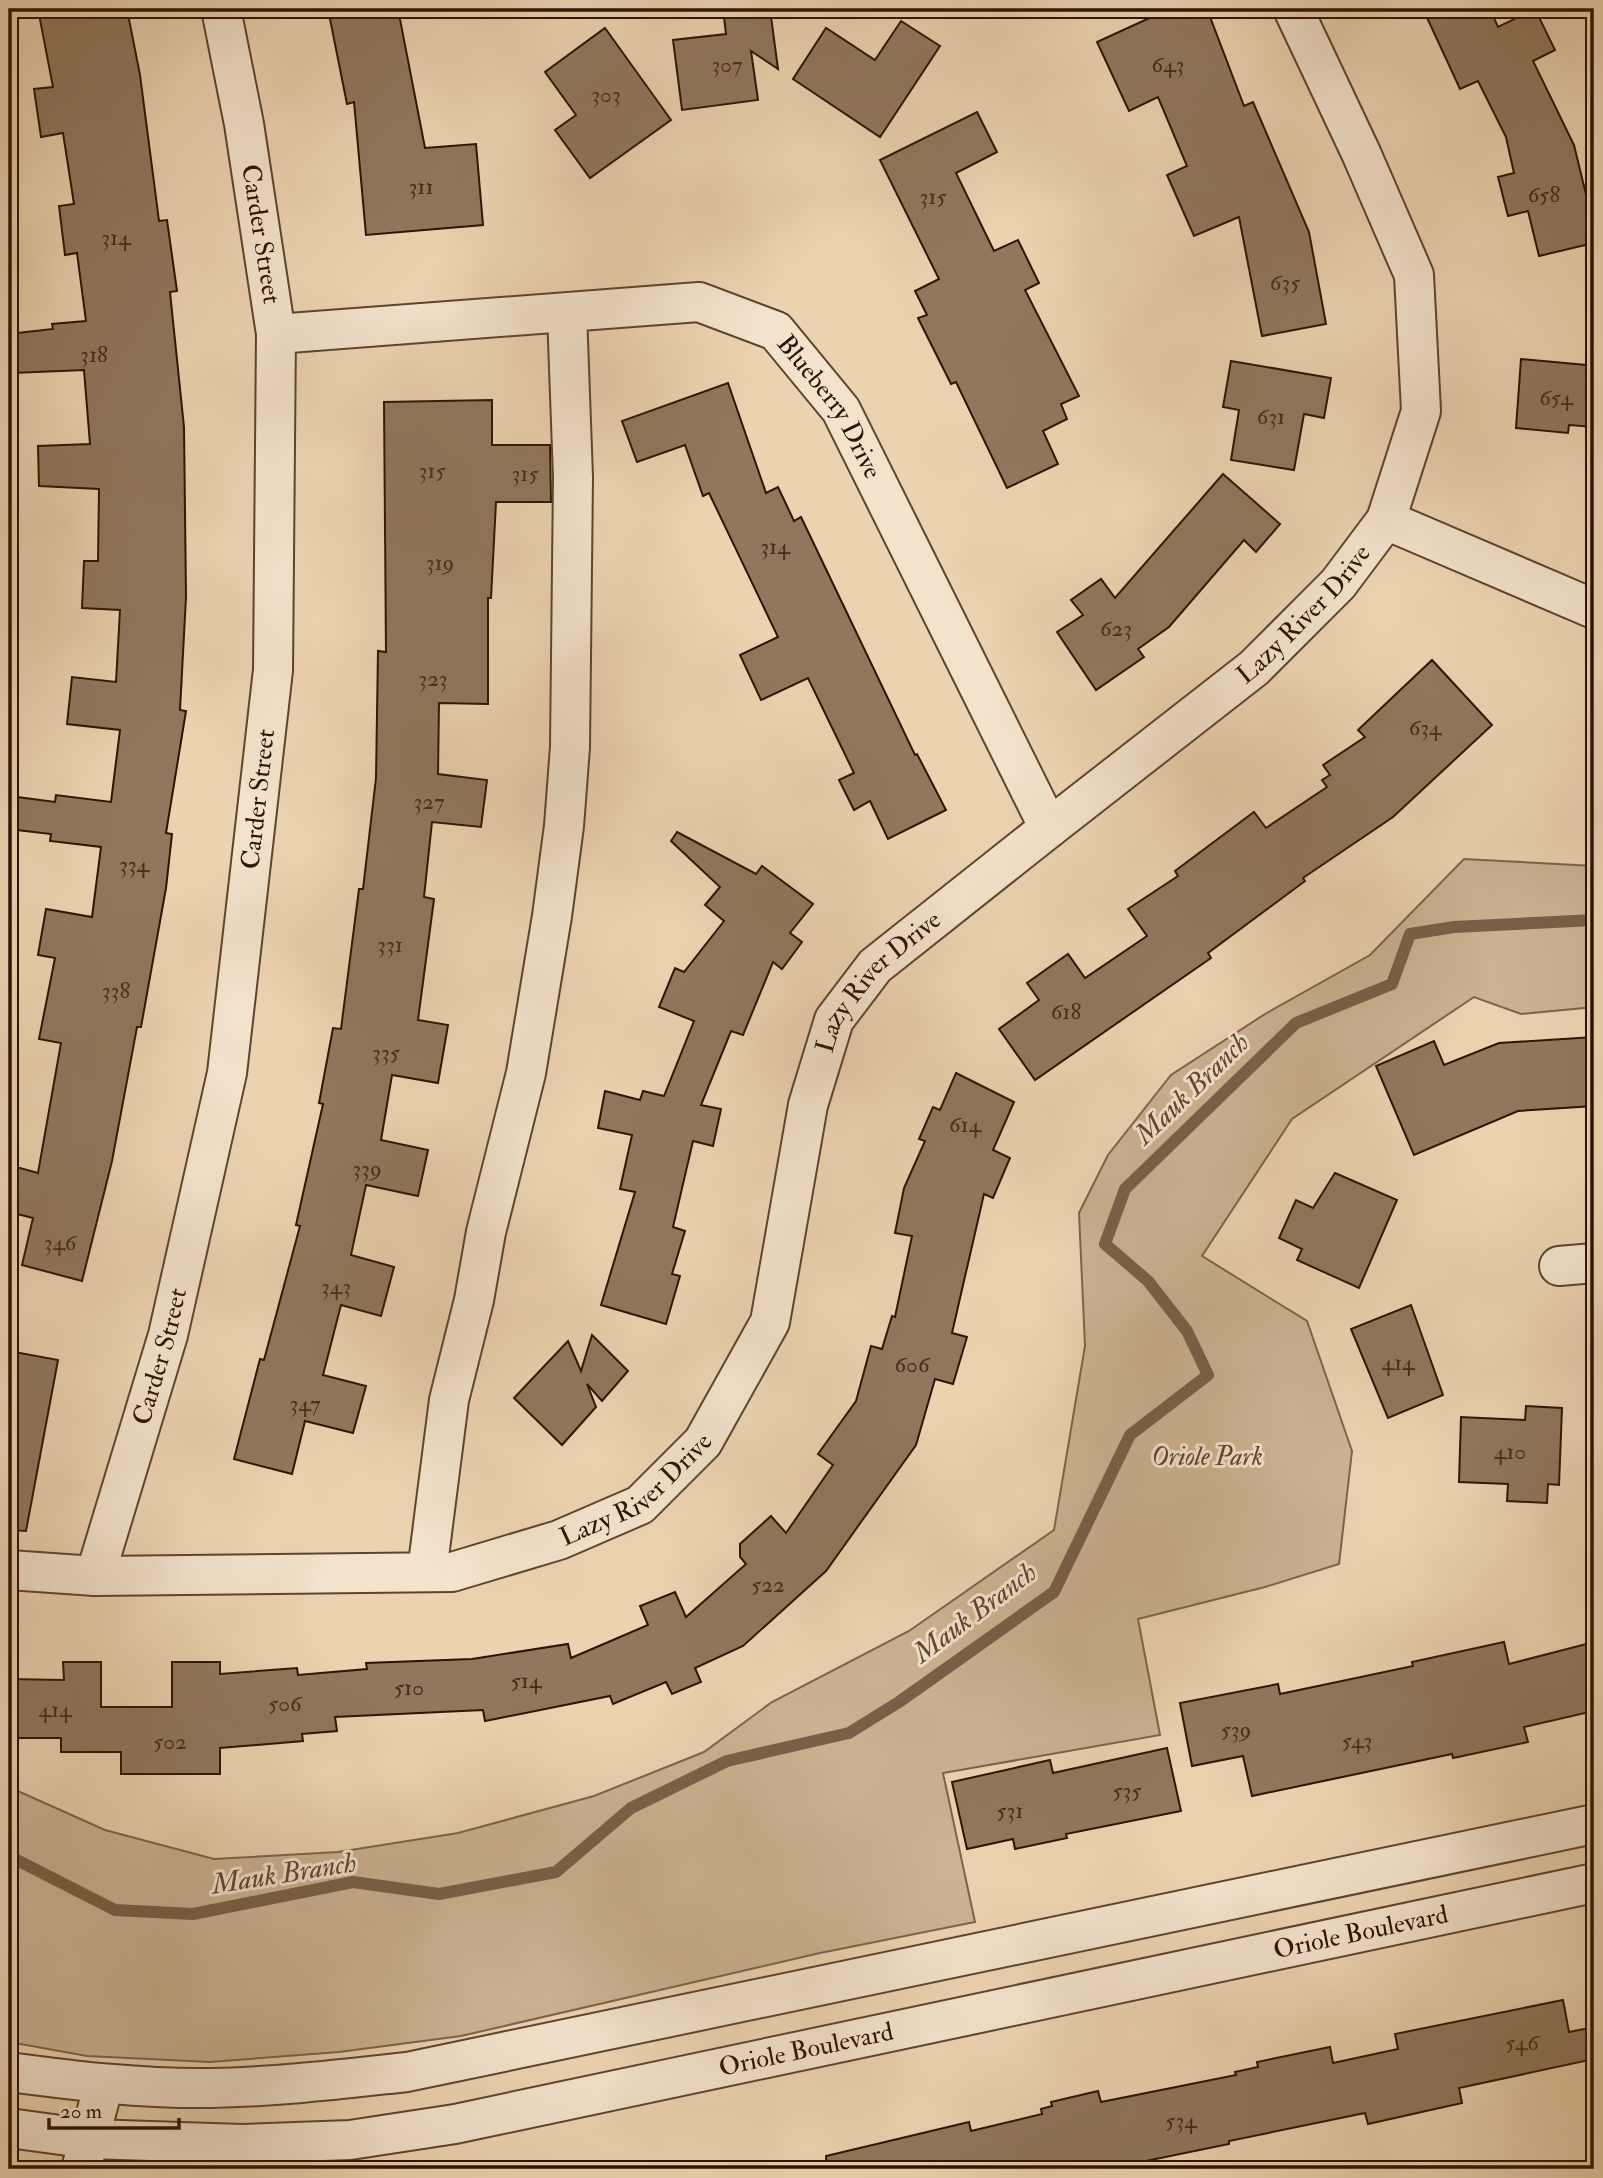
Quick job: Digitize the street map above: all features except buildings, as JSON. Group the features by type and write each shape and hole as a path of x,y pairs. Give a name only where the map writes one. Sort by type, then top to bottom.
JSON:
{"street":[{"name":"Carder Street","path":"95,1576 168,1335 227,1073 274,670 276,334 244,124 221,9"},
{"name":"Lazy River Drive","path":"9,1570 95,1576 452,1572 559,1540 640,1504 703,1442 770,1322 808,1105 834,1020 875,966 1254,668 1338,584 1386,520 1421,411 1414,275 1361,152 1293,9"},
{"name":"Blueberry Drive","path":"276,334 699,303 776,331 841,410 1049,828"},
{"path":"427,1572 449,1400 474,1300 486,1232 526,1073 564,826 570,747 573,477 567,313"},
{"path":"1386,520 1594,609"},
{"path":"9,2072 104,2084 210,2088 407,2073 1594,1824"},
{"name":"Oriole Boulevard","path":"9,2128 86,2154 350,2140 455,2124 1594,1883"},
{"path":"86,2154 104,2084"}],"green space":[{"name":"Oriole Park","path":"1464,859 1594,866 1594,1007 1521,1014 1474,997 1292,1119 1202,1256 1307,1321 1352,1451 1339,1564 1265,1587 1138,1619 1160,1735 943,1773 975,1922 820,1953 461,2036 339,2052 210,2062 87,2056 9,2042 9,1787 105,1830 214,1859 338,1852 458,1833 594,1796 704,1752 772,1702 909,1631 1054,1530 1085,1346 1079,1213 1108,1155 1171,1075 1265,1014 1370,955"}],"waterway":[{"name":"Mauk Branch","path":"9,1856 115,1910 193,1914 353,1882 439,1894 556,1872 631,1808 727,1761 849,1733 899,1702 1054,1592 1130,1435 1208,1375 1187,1331 1148,1281 1105,1244 1125,1189 1296,1023 1392,984 1410,934 1454,927 1594,920"}]}
